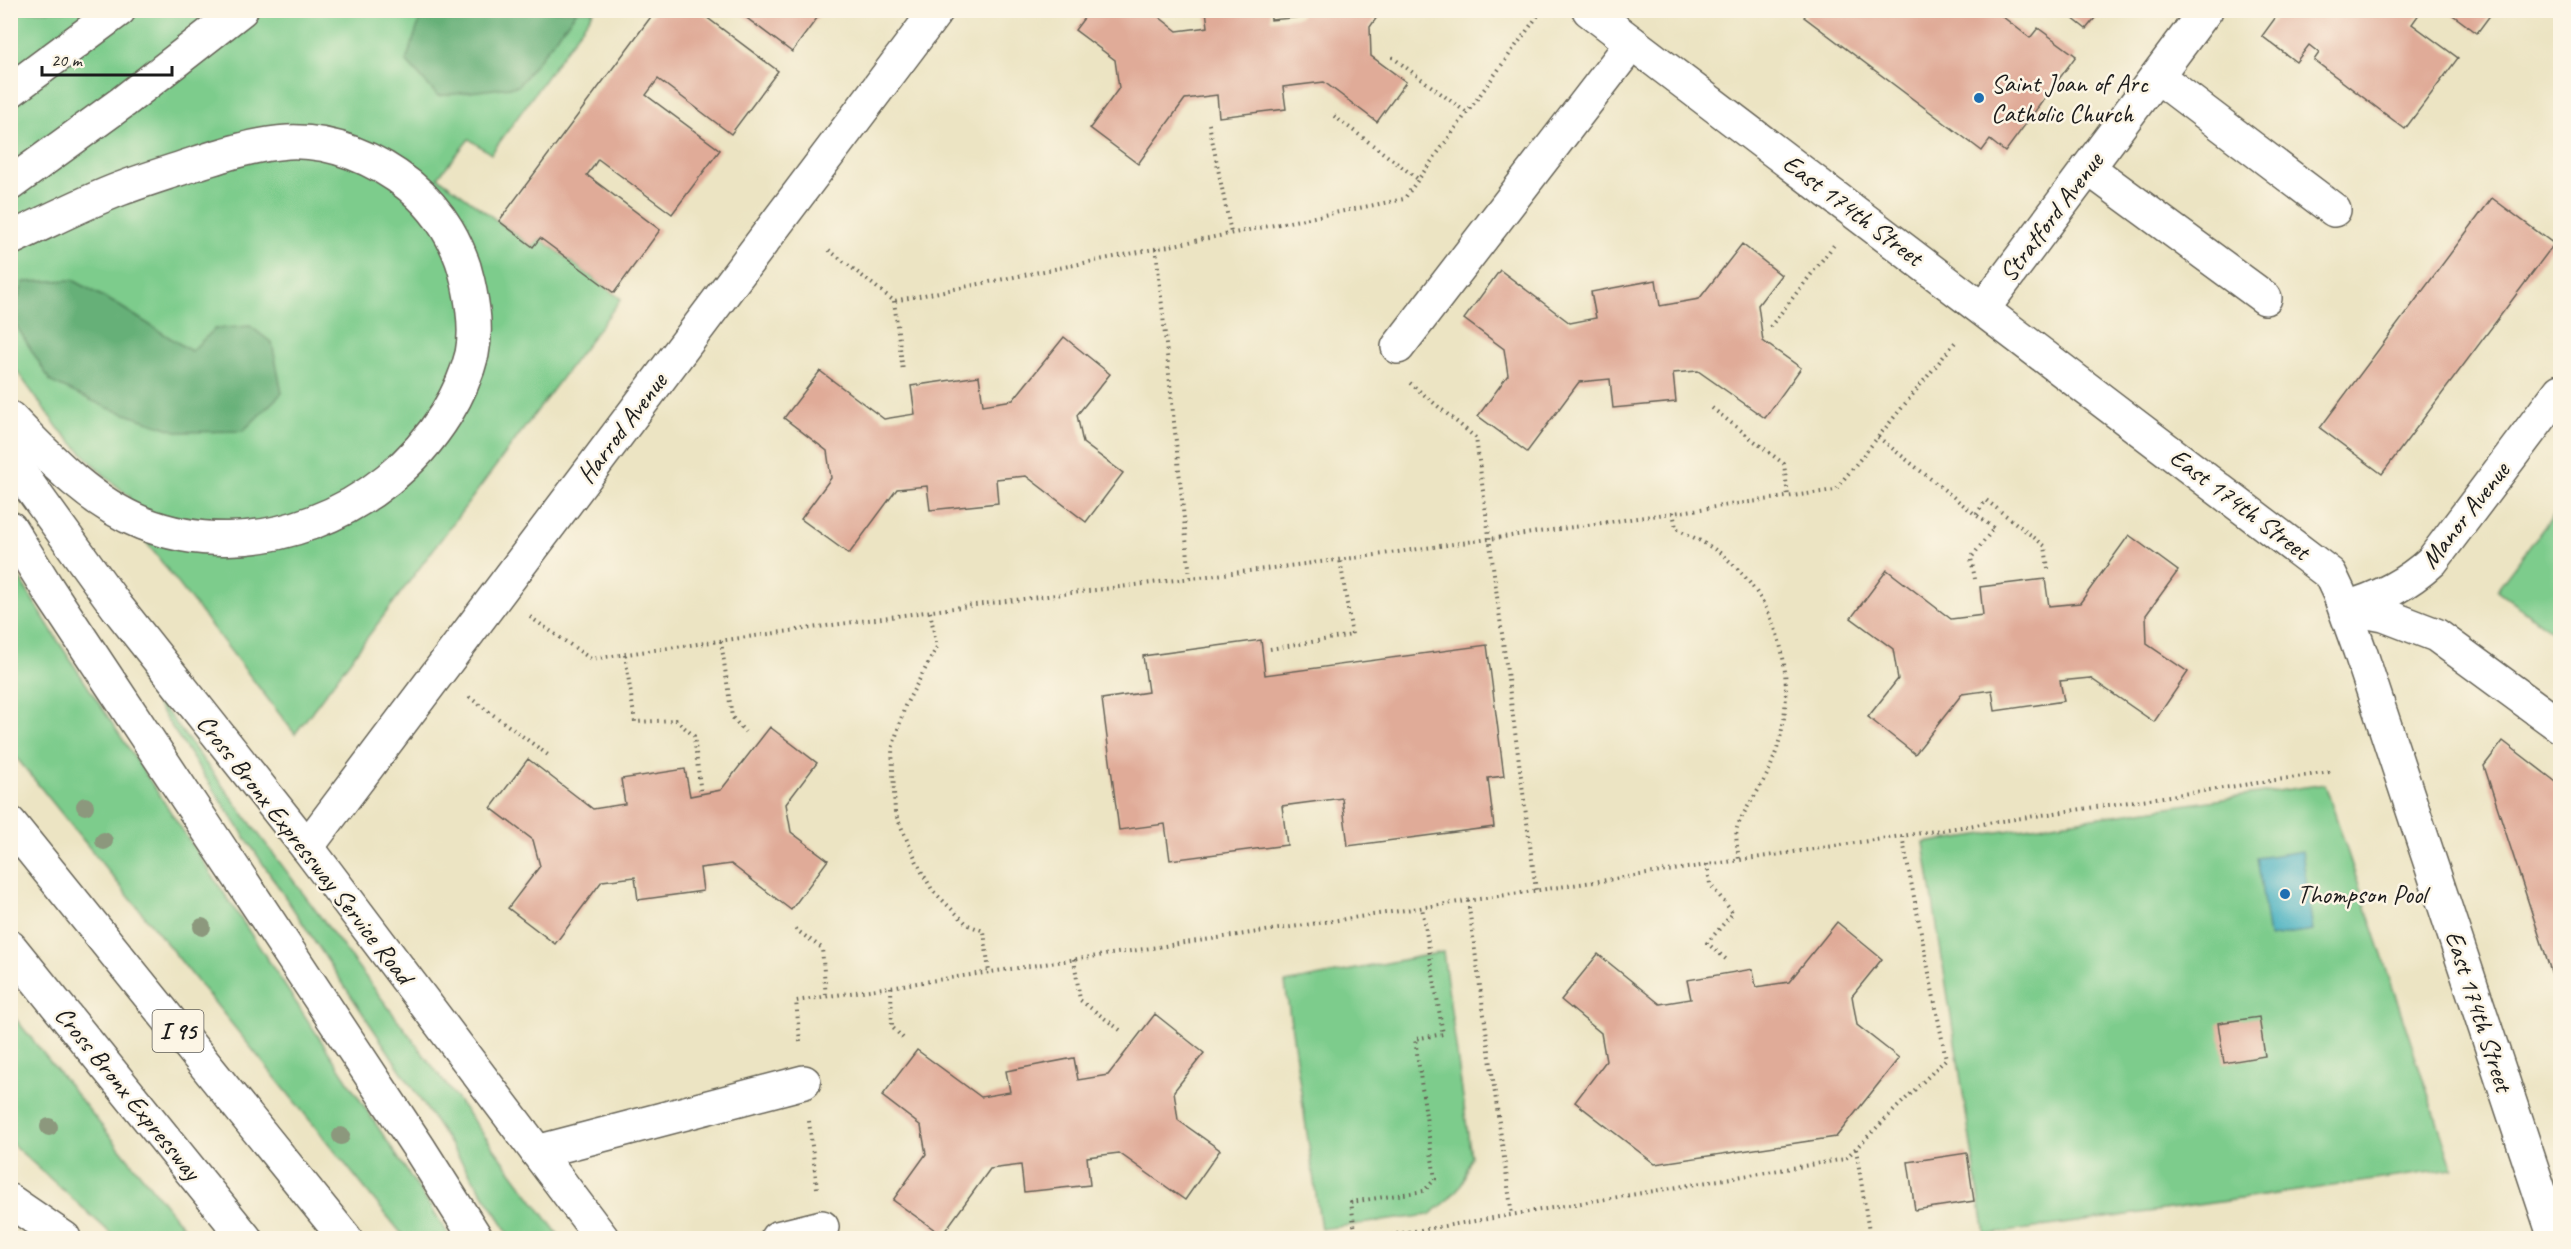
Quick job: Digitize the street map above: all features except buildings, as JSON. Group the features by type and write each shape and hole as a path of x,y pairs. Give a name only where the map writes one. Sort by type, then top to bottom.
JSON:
{"main road":[{"path":"10,91 119,10"},
{"path":"10,184 132,95 241,10"},
{"name":"Harrod Avenue","path":"307,847 937,10"},
{"name":"East 174th Street","path":"1589,10 2324,567 2335,583 2345,608 2554,1220"},
{"name":"Stratford Avenue","path":"1983,309 2206,10"},
{"path":"1398,347 1632,43"},
{"path":"2157,76 2334,210"},
{"path":"10,239 119,189 230,153 290,142 316,144 373,161 398,176 420,194 437,213 453,238 464,265 472,298 474,327 472,353 464,378 437,428 418,452 395,474 345,509 290,530 231,538 205,538 159,529 140,522 81,485 55,464 10,418"},
{"path":"2088,168 2265,298"},
{"name":"Manor Avenue","path":"2345,608 2371,600 2397,588 2432,561 2560,391"},
{"name":"Cross Bronx Expressway Service Road","path":"10,459 117,607 307,847 602,1239"},
{"path":"10,528 48,589 420,1148 476,1239"},
{"path":"2345,608 2384,615 2436,635 2560,726"},
{"name":"I 95","path":"10,822 345,1239"},
{"name":"Cross Bronx Expressway","path":"10,947 245,1239"},
{"path":"537,1152 804,1082"},
{"path":"10,1201 64,1239"},
{"path":"777,1239 822,1227"}],"path":[{"path":"894,301 1404,199 1542,10"},
{"path":"1392,57 1467,113"},
{"path":"1334,116 1418,179"},
{"path":"1209,124 1231,233"},
{"path":"1770,327 1858,214"},
{"path":"1156,248 1190,577"},
{"path":"829,250 894,301 903,370"},
{"path":"498,593 591,659 1835,490 1983,309"},
{"path":"1398,347 1385,363 1476,438 1536,890"},
{"path":"1712,408 1784,464 1788,496"},
{"path":"1878,437 1994,528 1971,558 1975,579"},
{"path":"1976,515 1986,500 2045,546 2048,569"},
{"path":"1673,512 1676,528 1720,553 1744,577 1762,600 1776,628 1785,666 1786,698 1777,748 1770,770 1737,829 1739,860"},
{"path":"1270,649 1352,635 1340,559"},
{"path":"930,612 937,647 905,706 892,749 895,813 920,869 933,891 968,925 984,931 988,972"},
{"path":"722,641 732,717 745,732"},
{"path":"625,655 635,722 676,720 694,736 701,794"},
{"path":"437,674 548,755"},
{"path":"822,1227 796,1001 2330,772"},
{"path":"1373,1239 1845,1159 1946,1059 1902,836"},
{"path":"1707,864 1710,884 1733,913 1707,943 1727,960"},
{"path":"1468,900 1512,1215"},
{"path":"1356,1239 1351,1202 1424,1191 1435,1179 1415,1039 1443,1034 1422,907"},
{"path":"795,929 822,948 826,997"},
{"path":"1074,959 1080,999 1120,1030"},
{"path":"891,987 892,1027 903,1038"},
{"path":"1856,1149 1870,1239"},
{"path":"1423,1230 1424,1239"}],"green space":[{"path":"423,10 577,11 518,86 438,96 406,61"},
{"path":"10,11 594,11 491,154 469,139 438,177 533,247 540,238 621,299 295,734 146,542 134,508 126,505 130,497 106,477 58,428 11,363"},
{"path":"73,280 191,351 215,329 250,326 272,343 282,393 243,431 179,432 108,408 51,382 11,317 24,282"},
{"path":"2560,506 2560,638 2497,590"},
{"path":"10,563 58,641 451,1238 405,1238 11,751"},
{"path":"139,678 171,717 561,1238 510,1238 500,1219"},
{"path":"2325,784 2453,1169 1985,1235 1924,843"},
{"path":"1443,952 1471,1157 1462,1184 1446,1202 1429,1215 1321,1229 1285,983"},
{"path":"11,1013 192,1238 116,1238 11,1143"}],"water":[{"name":"Thompson Pool","path":"2302,851 2313,931 2269,937 2257,858"}],"place":[{"name":"Saint Joan of Arc Catholic Church","path":"1979,98"},
{"name":"Thompson Pool","path":"2285,894"}]}
